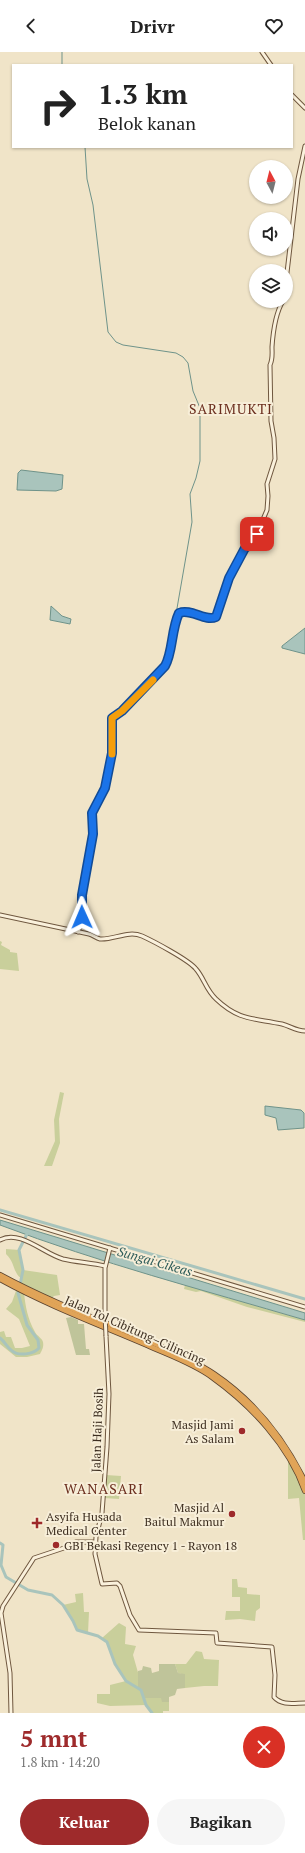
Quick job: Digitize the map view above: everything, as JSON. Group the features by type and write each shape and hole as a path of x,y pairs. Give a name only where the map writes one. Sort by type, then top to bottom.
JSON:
{"highway":[{"name":"Jalan Tol Cibitung–Cilincing","path":"0,1275 14,1285"},
{"name":"Jalan Tol Cibitung–Cilincing","path":"0,1280 53,1302 187,1363 212,1376 260,1420 288,1456 305,1491"},
{"name":"Jalan Tol Cibitung–Cilincing","path":"53,1302 190,1359 214,1374 239,1393 262,1417 290,1453 305,1482"}],"street":[{"path":"262,52 270,64"},
{"path":"293,96 305,108"},
{"path":"288,264 298,179 305,146"},
{"path":"78,932 82,920 82,895 93,834 92,813 105,788 112,754 112,718 122,711 165,666 169,659 172,637 179,613 185,612 212,619 216,617 229,578 246,547 253,543 266,510 268,499 267,484 274,464 274,440 271,421 270,365 280,308"},
{"path":"0,915 89,934 101,939 125,935 141,936 179,956 194,966 200,974 206,988 214,998 239,1015 248,1019 284,1025 294,1030 305,1031"},
{"path":"0,1215 110,1250 305,1307"},
{"path":"0,1240 6,1238 18,1239 63,1259 106,1264"},
{"name":"Jalan Haji Bosih","path":"110,1250 106,1264 105,1315 108,1394 107,1455 102,1512 96,1542 96,1559 102,1584 114,1583 120,1586 130,1615 139,1630 216,1633 217,1643 272,1647 275,1674 274,1697 278,1701 285,1703 305,1703"},
{"path":"11,1713 11,1676 2,1631 1,1610 28,1564 37,1557 63,1549 76,1542 96,1542"}],"green space":[{"path":"0,941 2,942 1,945 10,950 10,952 17,953 19,971 0,969"},
{"path":"60,1092 64,1093 59,1119 60,1143 52,1166 44,1166 55,1141 54,1120"},
{"path":"6,1249 19,1250 23,1270 57,1275 60,1295 54,1296 51,1299 20,1285 21,1278 18,1276 11,1260 6,1254"},
{"path":"185,1285 305,1320 305,1322 247,1307 201,1291 196,1292 184,1289"},
{"path":"17,1288 24,1292 30,1323 42,1339 43,1347 40,1354 27,1357 16,1357 0,1344 0,1332 4,1331 6,1337 11,1337 15,1348 30,1346 19,1319 6,1309 12,1302"},
{"path":"71,1317 78,1320 78,1324 84,1324 86,1349 89,1349 90,1355 76,1355 66,1318"},
{"path":"288,1456 305,1491 305,1540 303,1540 299,1498 288,1499"},
{"path":"106,1475 121,1476 119,1499 104,1498"},
{"path":"232,1579 237,1579 238,1587 247,1588 247,1594 260,1595 260,1608 256,1611 255,1621 240,1619 225,1620 226,1611 240,1611 240,1597 232,1597"},
{"path":"83,1593 84,1612 89,1612 88,1633 77,1630 63,1605 76,1602 75,1594"},
{"path":"119,1623 126,1627 125,1644 136,1646 133,1655 139,1676 138,1688 141,1690 144,1698 162,1698 163,1702 169,1702 169,1711 163,1711 163,1713 152,1713 146,1705 110,1706 97,1703 97,1694 110,1694 110,1685 126,1681 115,1664 109,1645 102,1638"},
{"path":"196,1651 202,1652 204,1659 219,1660 218,1686 185,1688 185,1675 178,1673 175,1664 186,1664"},
{"path":"159,1664 175,1664 178,1673 185,1674 185,1688 177,1689 175,1695 169,1697 169,1702 162,1702 161,1698 144,1698 143,1694 138,1688 138,1671 142,1670 143,1666 151,1668 152,1673 159,1671"}],"water":[{"path":"21,470 63,475 62,489 56,491 17,490 18,473"},
{"path":"51,606 62,616 71,619 70,624 50,620"},
{"path":"305,628 305,654 282,648 282,646"},
{"path":"265,1106 301,1110 304,1113 304,1128 278,1130 276,1118 265,1115"},
{"path":"0,1220 305,1313 305,1320 152,1276 76,1252 0,1225"}],"waterway":[{"path":"62,52 62,64"},
{"path":"85,148 87,179 93,205 108,332 116,342 123,345 176,353 183,357 188,363 193,391 200,408 200,461 190,494 192,522 176,614 169,636 166,659 160,669 122,707 108,718 110,751 108,761"},
{"name":"Sungai Cikeas","path":"0,1210 305,1299"},
{"path":"20,1285 23,1270 19,1250 27,1234"},
{"path":"0,1338 14,1352 26,1354 34,1352 39,1348 38,1340 27,1325 18,1293"},
{"path":"0,1543 3,1545 1,1565 6,1577 28,1590 52,1595 63,1605 77,1630 98,1636 107,1642 115,1664 126,1681 141,1690 146,1705 152,1713"}],"slow traffic":[{"path":"112,754 112,718 122,711 153,680"}],"place":[{"name":"Masjid Jami As Salam","path":"242,1431"},
{"name":"Masjid Al Baitul Makmur","path":"232,1514"},
{"name":"Asyifa Husada Medical Center","path":"37,1523"},
{"name":"GBI Bekasi Regency 1 - Rayon 18","path":"56,1545"}],"district":[{"name":"SARIMUKTI","path":"231,408"},
{"name":"WANASARI","path":"104,1488"}],"route":[{"path":"82,917 82,895 93,834 92,813 108,779 112,753 112,718 122,711 165,666 169,659 170,645 175,624 181,611 212,619 216,617 229,578 245,548 253,543 257,534"}]}
